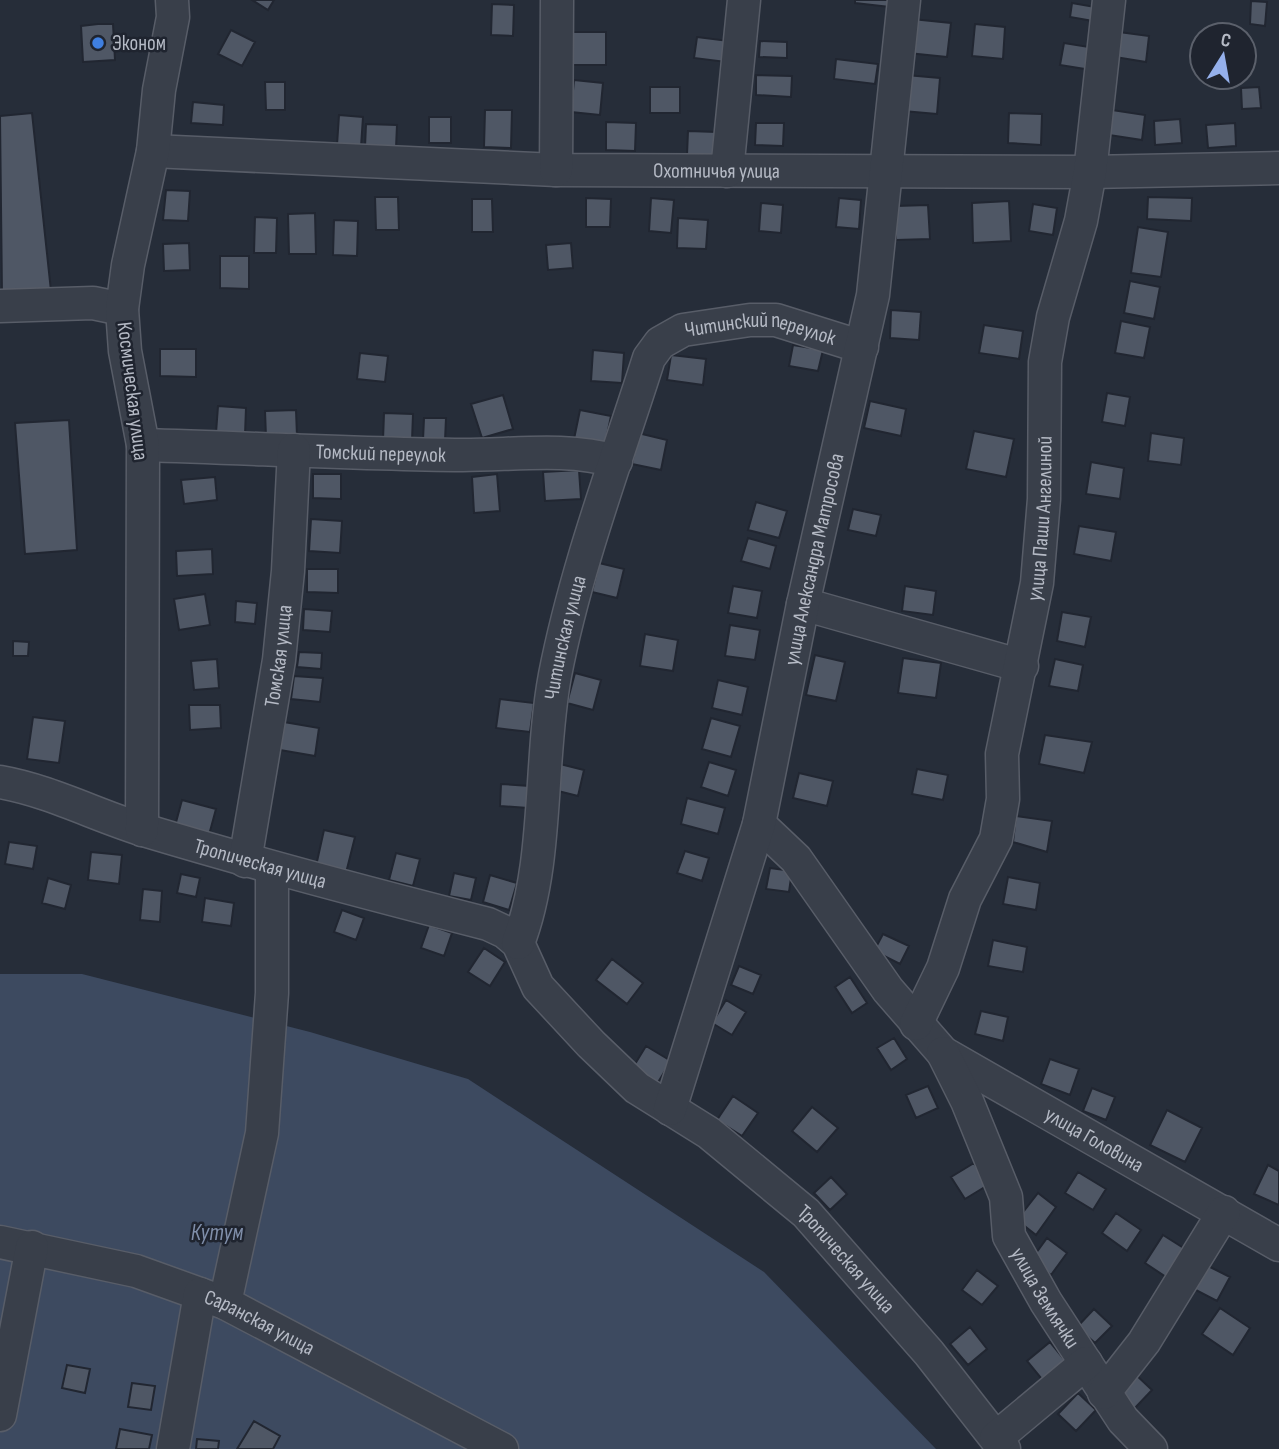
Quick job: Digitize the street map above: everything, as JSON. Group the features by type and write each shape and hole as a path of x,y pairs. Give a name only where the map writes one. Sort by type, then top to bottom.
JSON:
{"street":[{"name":"Космическая улица","path":"142,830 143,445 125,351 122,309 128,265 153,151 159,90 173,17 172,0"},
{"path":"556,170 557,0"},
{"path":"727,171 744,0"},
{"name":"улица Александра Матросова","path":"670,1109 759,824 803,604 862,347 873,295 905,0"},
{"name":"улица Паши Ангелиной","path":"916,1024 943,968 965,899 996,839 1003,799 1002,754 1037,583 1044,499 1045,362 1053,317 1081,221 1090,172 1110,0"},
{"name":"Охотничья улица","path":"153,151 556,170 1090,172 1279,168"},
{"path":"0,306 93,303 122,309"},
{"name":"Читинский переулок","path":"660,343 683,330 776,320 862,347"},
{"name":"Читинская улица","path":"518,943 530,902 555,676 582,569 616,461 649,358 660,343"},
{"name":"Томский переулок","path":"143,445 464,455 563,452 592,454 616,461"},
{"name":"Томская улица","path":"173,1449 213,1298 262,1133 270,1013 258,865 288,571 294,450"},
{"path":"803,604 1021,666"},
{"name":"Тропическая улица","path":"0,782 58,797 101,817 258,865 488,924 505,932 518,943 538,987 582,1035 637,1088 709,1133 806,1213 929,1353 1000,1444 1086,1363"},
{"name":"улица Головина","path":"759,824 796,859 888,990 943,1053 1279,1245"},
{"name":"улица Землячки","path":"943,1053 967,1101 1006,1197 1009,1236 1104,1393 1122,1420 1151,1449"},
{"path":"1104,1393 1144,1342 1224,1212"},
{"name":"Саранская улица","path":"0,1242 136,1271 213,1298 502,1449"},
{"path":"0,1415 32,1247"}],"water":[{"name":"Кутум","path":"0,974 82,974 310,1032 468,1079 764,1272 936,1449 0,1449"}],"building":[{"path":"252,0 274,0 268,10"},
{"path":"855,0 891,0 890,7 855,3"},
{"path":"1251,1 1267,2 1265,26 1258,25 1258,21 1250,21"},
{"path":"1072,3 1095,7 1093,21 1070,17"},
{"path":"492,4 514,5 513,36 491,35"},
{"path":"912,19 951,23 947,57 908,53"},
{"name":"Эконом","path":"113,24 115,60 83,62 81,26"},
{"path":"975,24 1005,27 1003,59 972,56"},
{"path":"231,30 255,42 242,66 218,54"},
{"path":"572,32 606,32 606,65 572,65"},
{"path":"1119,32 1149,36 1146,62 1115,57"},
{"path":"697,37 729,41 726,62 694,58"},
{"path":"760,41 787,42 787,58 759,57"},
{"path":"1064,43 1089,47 1085,69 1060,65"},
{"path":"836,59 878,64 875,84 834,79"},
{"path":"756,75 792,76 791,97 756,95"},
{"path":"906,75 940,78 937,114 903,111"},
{"path":"574,80 603,83 600,115 571,112"},
{"path":"265,82 285,82 285,110 266,110"},
{"path":"650,87 680,87 680,113 650,113"},
{"path":"1258,87 1261,108 1242,109 1241,91 1258,91"},
{"path":"193,102 224,105 223,125 191,123"},
{"path":"485,110 512,110 511,148 484,147"},
{"path":"1112,110 1145,115 1142,140 1109,135"},
{"path":"32,113 51,291 2,297 0,116"},
{"path":"1009,113 1042,114 1041,145 1008,143"},
{"path":"339,115 363,117 361,147 337,145"},
{"path":"429,117 451,117 451,143 429,143"},
{"path":"1180,119 1182,143 1155,145 1154,121"},
{"path":"606,122 636,123 635,151 606,150"},
{"path":"756,123 784,123 783,146 755,145"},
{"path":"1235,123 1236,146 1208,148 1206,125"},
{"path":"366,124 397,125 396,148 365,147"},
{"path":"688,131 717,132 716,156 687,155"},
{"path":"166,190 190,191 188,221 163,220"},
{"path":"375,197 398,197 399,230 376,230"},
{"path":"1148,197 1192,198 1191,221 1147,219"},
{"path":"586,198 611,199 610,227 586,227"},
{"path":"651,198 674,200 671,233 649,231"},
{"path":"839,198 861,200 859,229 836,227"},
{"path":"472,199 492,199 493,232 472,232"},
{"path":"1009,201 1011,241 973,243 972,203"},
{"path":"761,203 783,205 781,233 759,231"},
{"path":"1033,204 1057,208 1053,235 1029,231"},
{"path":"928,205 930,239 896,240 895,206"},
{"path":"315,213 316,254 289,254 288,214"},
{"path":"255,217 277,218 276,253 254,253"},
{"path":"678,218 708,220 706,249 677,248"},
{"path":"334,220 358,221 357,256 333,255"},
{"path":"1138,227 1168,232 1161,277 1131,273"},
{"path":"189,243 190,270 164,271 163,244"},
{"path":"571,243 573,268 548,270 546,245"},
{"path":"220,256 249,256 249,289 220,288"},
{"path":"1130,281 1160,287 1154,319 1124,313"},
{"path":"891,310 921,312 919,340 890,338"},
{"path":"1121,321 1150,327 1144,358 1115,353"},
{"path":"984,325 1023,331 1019,359 979,353"},
{"path":"793,345 823,350 818,371 789,366"},
{"path":"160,349 196,349 196,377 160,376"},
{"path":"593,350 624,353 622,383 591,381"},
{"path":"360,353 388,356 385,382 357,379"},
{"path":"671,355 706,359 703,385 667,380"},
{"path":"1107,393 1130,397 1125,426 1102,422"},
{"path":"503,395 513,429 482,438 471,404"},
{"path":"870,401 906,409 901,436 864,428"},
{"path":"218,406 246,408 245,435 216,433"},
{"path":"296,410 297,436 266,437 265,411"},
{"path":"580,410 611,416 605,445 574,439"},
{"path":"384,413 413,414 412,441 383,440"},
{"path":"424,418 446,418 445,441 423,440"},
{"path":"69,420 77,550 25,554 15,423"},
{"path":"974,431 1014,439 1006,477 966,469"},
{"path":"638,433 667,440 661,470 632,464"},
{"path":"1151,433 1184,438 1181,465 1148,461"},
{"path":"1091,462 1124,468 1120,499 1086,494"},
{"path":"579,470 581,499 545,501 543,472"},
{"path":"313,474 341,474 341,499 313,498"},
{"path":"497,474 500,511 474,513 472,477"},
{"path":"215,477 217,500 184,504 181,480"},
{"path":"756,502 787,511 779,538 748,530"},
{"path":"853,509 881,515 876,536 848,530"},
{"path":"311,519 342,521 340,553 309,551"},
{"path":"1079,526 1116,532 1111,561 1074,554"},
{"path":"748,538 776,546 770,569 741,561"},
{"path":"212,549 213,574 177,576 176,551"},
{"path":"599,563 624,569 617,598 592,592"},
{"path":"307,569 338,569 338,593 307,592"},
{"path":"733,586 762,591 757,618 728,613"},
{"path":"905,586 936,591 933,615 902,611"},
{"path":"205,594 210,625 179,630 174,599"},
{"path":"236,601 257,603 255,624 235,622"},
{"path":"304,609 332,611 330,632 303,630"},
{"path":"1062,612 1091,617 1085,647 1057,641"},
{"path":"730,625 760,630 755,660 725,656"},
{"path":"645,634 678,640 673,671 640,666"},
{"path":"13,641 29,642 28,656 13,656"},
{"path":"299,652 322,653 321,669 297,667"},
{"path":"815,655 845,662 836,701 806,695"},
{"path":"903,658 941,663 936,698 898,693"},
{"path":"217,659 219,688 194,690 191,661"},
{"path":"1055,659 1083,665 1078,691 1049,686"},
{"path":"575,673 601,680 593,710 567,703"},
{"path":"294,676 323,678 320,702 291,699"},
{"path":"718,680 748,687 742,715 712,708"},
{"path":"500,699 534,703 530,732 496,728"},
{"path":"189,705 220,705 221,728 190,730"},
{"path":"33,717 65,721 59,763 27,759"},
{"path":"711,718 740,726 731,757 702,749"},
{"path":"284,722 319,728 315,756 280,750"},
{"path":"1045,735 1092,742 1084,773 1039,764"},
{"path":"709,762 736,770 728,796 701,787"},
{"path":"560,764 584,770 578,796 554,790"},
{"path":"917,769 948,775 943,800 912,794"},
{"path":"799,773 833,781 827,806 793,798"},
{"path":"501,784 530,786 528,808 500,806"},
{"path":"687,798 725,808 718,834 681,824"},
{"path":"182,800 216,809 209,835 175,826"},
{"path":"1016,816 1052,821 1047,852 1013,842"},
{"path":"324,830 355,837 346,873 316,866"},
{"path":"9,842 37,846 33,869 5,864"},
{"path":"685,851 709,858 702,881 677,873"},
{"path":"91,852 122,855 119,884 88,880"},
{"path":"396,853 420,859 413,886 389,880"},
{"path":"770,868 792,871 789,892 766,889"},
{"path":"454,873 476,878 471,900 449,896"},
{"path":"181,874 200,878 196,897 177,893"},
{"path":"490,875 517,883 509,910 483,902"},
{"path":"1008,877 1040,883 1036,910 1003,904"},
{"path":"48,878 71,885 65,909 42,903"},
{"path":"143,889 162,891 160,922 140,920"},
{"path":"205,898 234,903 231,926 202,922"},
{"path":"342,910 364,918 356,940 334,932"},
{"path":"429,925 452,933 444,956 421,948"},
{"path":"883,934 909,946 900,964 874,951"},
{"path":"993,940 1027,947 1023,972 988,966"},
{"path":"484,948 505,962 490,986 468,972"},
{"path":"612,959 643,983 627,1004 596,980"},
{"path":"739,966 761,975 753,994 731,985"},
{"path":"850,977 867,1003 852,1013 835,987"},
{"path":"726,1000 746,1012 732,1035 712,1023"},
{"path":"981,1011 1008,1017 1003,1041 975,1034"},
{"path":"894,1038 907,1059 891,1070 877,1048"},
{"path":"646,1046 671,1061 657,1084 632,1069"},
{"path":"1050,1059 1079,1069 1070,1095 1041,1084"},
{"path":"928,1086 938,1108 916,1118 906,1095"},
{"path":"1092,1088 1115,1097 1106,1120 1083,1111"},
{"path":"733,1096 758,1113 742,1136 717,1120"},
{"path":"812,1107 838,1128 817,1152 792,1131"},
{"path":"1167,1110 1202,1128 1185,1162 1150,1145"},
{"path":"974,1163 988,1185 965,1199 951,1177"},
{"path":"1268,1165 1279,1171 1279,1205 1254,1194"},
{"path":"1078,1172 1106,1189 1093,1210 1065,1193"},
{"path":"831,1177 847,1194 830,1210 814,1193"},
{"path":"1038,1193 1056,1207 1036,1235 1017,1220"},
{"path":"1116,1213 1141,1230 1127,1251 1102,1233"},
{"path":"1163,1235 1193,1254 1175,1283 1145,1263"},
{"path":"1047,1238 1067,1253 1051,1275 1031,1260"},
{"path":"1202,1263 1230,1277 1217,1301 1190,1287"},
{"path":"977,1270 998,1286 982,1305 962,1290"},
{"path":"1220,1308 1250,1328 1233,1355 1202,1334"},
{"path":"1094,1309 1112,1326 1095,1343 1077,1327"},
{"path":"970,1327 987,1349 968,1365 950,1344"},
{"path":"1050,1342 1068,1364 1045,1383 1027,1361"},
{"path":"67,1365 90,1369 85,1393 62,1388"},
{"path":"1133,1372 1152,1390 1133,1410 1114,1393"},
{"path":"132,1383 155,1386 151,1410 128,1407"},
{"path":"1078,1393 1096,1410 1076,1431 1058,1414"},
{"path":"254,1421 280,1436 273,1449 237,1449"},
{"path":"120,1429 152,1435 149,1449 116,1449"},
{"path":"197,1439 219,1441 218,1449 196,1449"}],"place":[{"name":"Эконом","path":"98,43"}]}
